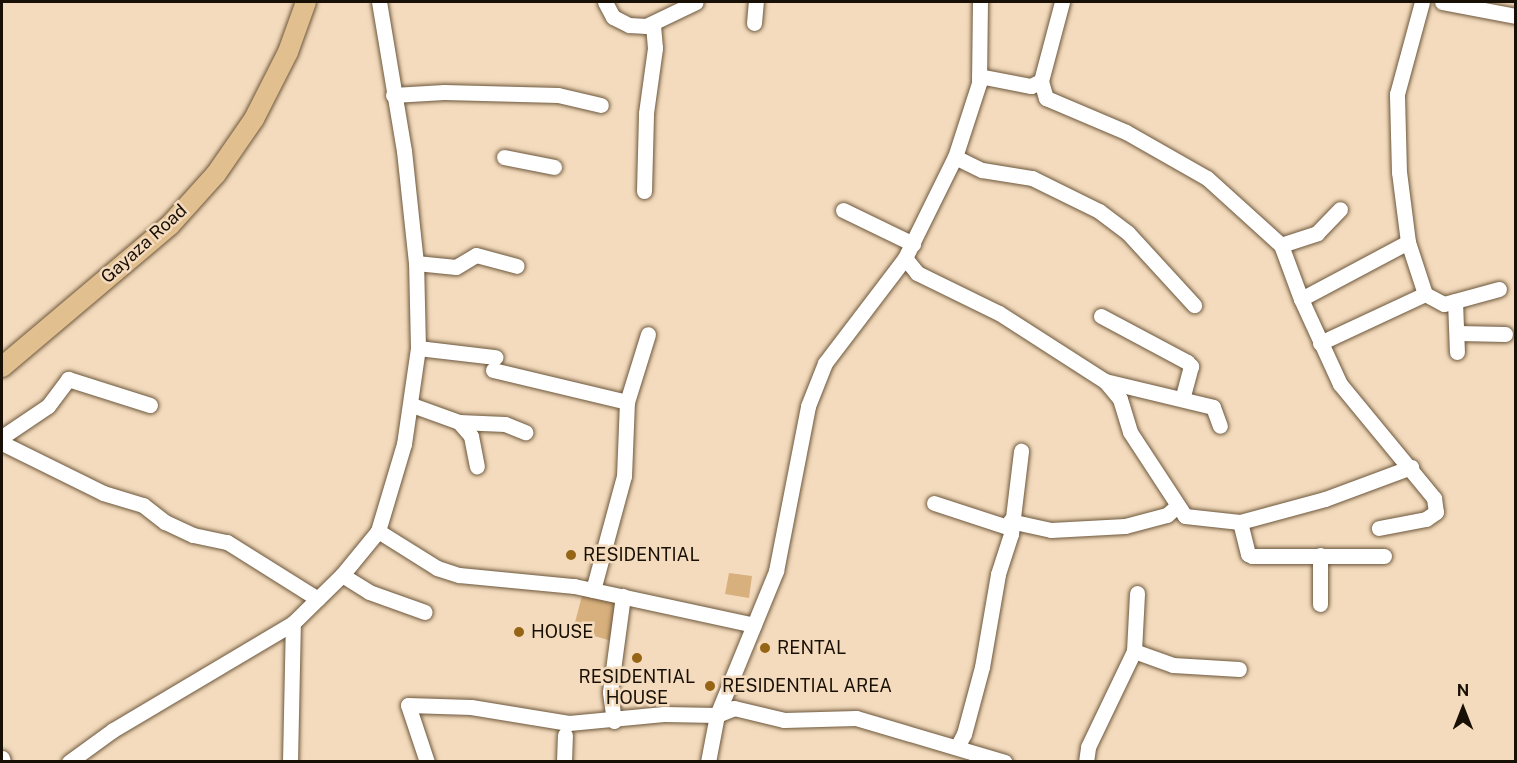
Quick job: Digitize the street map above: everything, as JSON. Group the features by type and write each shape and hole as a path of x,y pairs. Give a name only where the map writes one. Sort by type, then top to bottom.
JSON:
{"main road":[{"name":"Gayaza Road","path":"2,367 170,225 216,174 254,119 288,52 306,2"}],"street":[{"path":"69,762 113,730 293,623 342,575 378,531 412,405 418,348 416,263 404,151 379,2"},
{"path":"605,2 613,17 620,21 653,25 696,2"},
{"path":"754,23 756,2"},
{"path":"708,762 717,715 776,571 808,406 825,363 905,258 955,157 979,76 980,2"},
{"path":"1062,2 1041,81 1046,98 1126,132 1207,178 1281,245 1301,299 1340,384 1373,427 1411,467 1434,498 1436,512 1426,519 1379,528"},
{"path":"1422,2 1397,94 1399,172 1408,242 1425,294 1437,303 1455,301 1499,289"},
{"path":"1442,2 1515,16"},
{"path":"644,191 646,113 655,48 653,25"},
{"path":"979,76 1031,86 1041,81"},
{"path":"393,95 444,92 558,95 601,105"},
{"path":"504,157 554,167"},
{"path":"955,157 982,170 1032,178 1099,211 1128,233 1194,305"},
{"path":"1281,245 1317,233 1340,209"},
{"path":"843,210 913,244"},
{"path":"1301,299 1408,242"},
{"path":"416,263 456,267 476,255 517,266"},
{"path":"905,258 917,273 999,313 1105,381 1120,399 1130,432 1185,516 1240,522 1325,499 1411,467"},
{"path":"1320,343 1425,294"},
{"path":"1455,301 1457,352"},
{"path":"1101,316 1191,366 1182,399"},
{"path":"1458,333 1505,334"},
{"path":"593,590 624,476 627,402 648,334"},
{"path":"418,348 494,363 627,402"},
{"path":"2,437 48,406 68,379 150,405"},
{"path":"1105,381 1213,407 1220,426"},
{"path":"412,405 459,422 505,424 525,432"},
{"path":"459,422 471,436 477,466"},
{"path":"2,443 103,493 143,505 175,526 227,542 318,599"},
{"path":"957,747 964,734 982,667 1010,524 1021,451"},
{"path":"934,503 1010,524 1051,530 1125,526 1167,515 1177,505"},
{"path":"1240,522 1248,554 1252,556 1384,556"},
{"path":"378,531 437,568 459,575 593,590 754,626"},
{"path":"1320,555 1320,603"},
{"path":"342,575 369,592 424,612"},
{"path":"1086,762 1089,747 1134,651 1137,593"},
{"path":"614,721 610,692 623,596"},
{"path":"290,762 293,623"},
{"path":"1134,651 1173,664 1239,669"},
{"path":"427,762 408,705 471,707 569,723 614,721 664,714 717,715 734,708 784,720 856,718 1005,762"},
{"path":"564,762 565,735"}],"shaded area":[{"path":"729,573 752,576 749,598 725,594"},
{"path":"583,592 620,601 612,641 573,630"}],"place":[{"name":"RESIDENTIAL","path":"571,555"},
{"name":"HOUSE","path":"519,632"},
{"name":"RENTAL","path":"765,648"},
{"name":"RESIDENTIAL HOUSE","path":"637,658"},
{"name":"RESIDENTIAL AREA","path":"710,686"}]}
